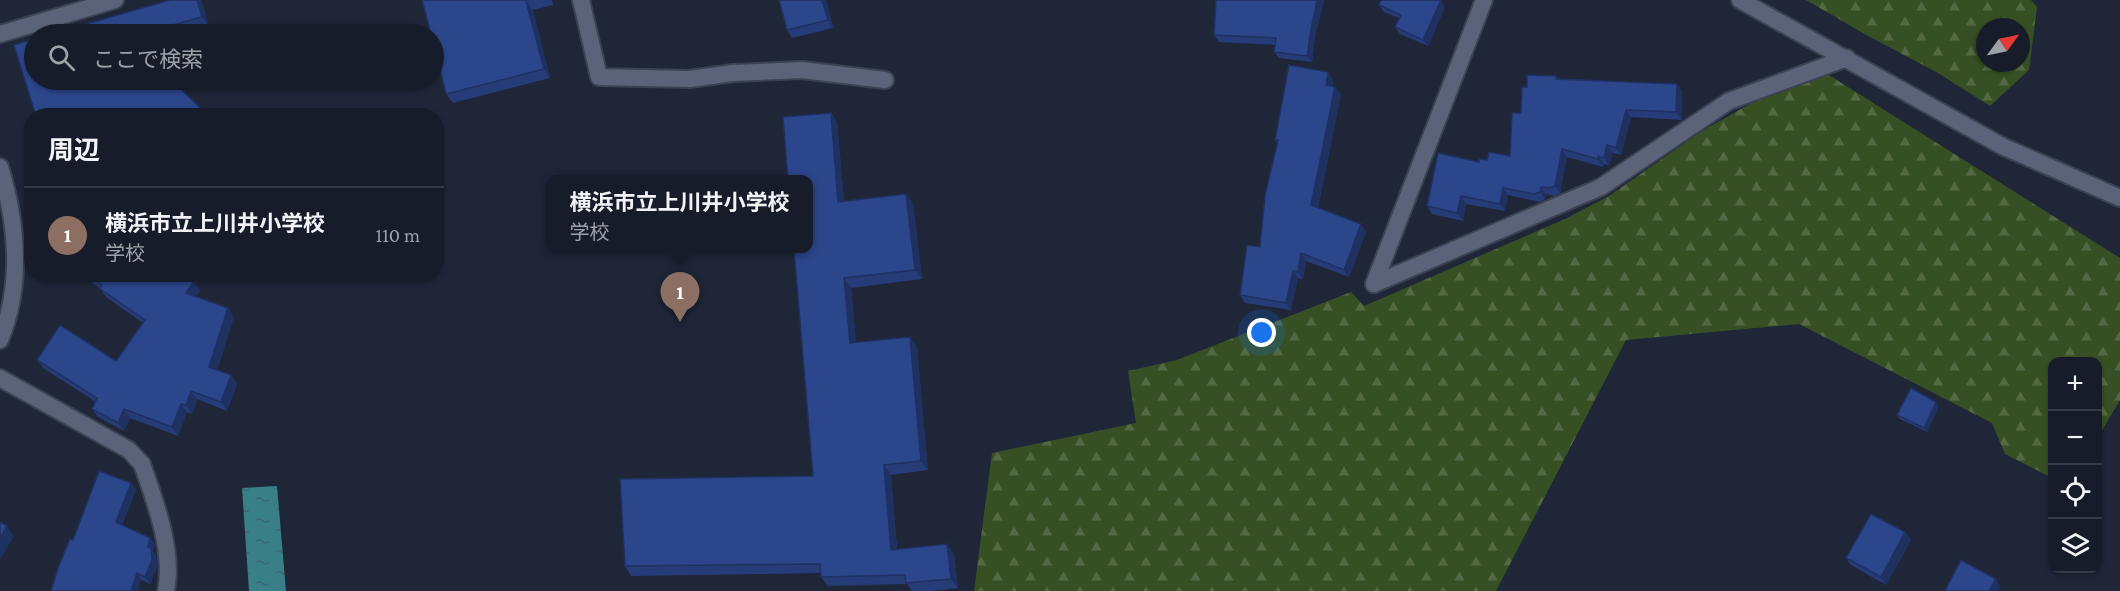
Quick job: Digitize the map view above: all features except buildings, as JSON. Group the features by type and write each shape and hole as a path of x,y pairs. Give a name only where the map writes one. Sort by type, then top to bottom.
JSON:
{"street":[{"path":"34,24 115,0"},
{"path":"581,0 599,77 690,79 733,73 802,70 885,80"},
{"path":"1484,0 1374,284 1601,187 1728,101 1847,58"},
{"path":"1740,0 2002,146 2120,198"},
{"path":"0,34 24,27"},
{"path":"0,167 10,198 16,240 13,291 7,324 0,340"},
{"path":"0,378 129,450 142,464 161,519 168,579 166,591"}],"green space":[{"path":"1806,0 2031,0 2037,7 2030,62 2030,18 1976,18 1976,72 2027,72 1990,106 1938,73"},
{"path":"1824,72 2120,258 2120,400 2102,430 2102,357 2048,357 2048,476 2005,454 1992,423 1799,324 1626,340 1496,591 974,591 992,453 1136,423 1128,371 1177,360 1351,292 1364,306 1565,219 1609,196 1702,131 1776,91"}],"water":[{"path":"277,486 286,591 249,591 242,488"}],"place":[{"name":"横浜市立上川井小学校","path":"680,322"}]}
